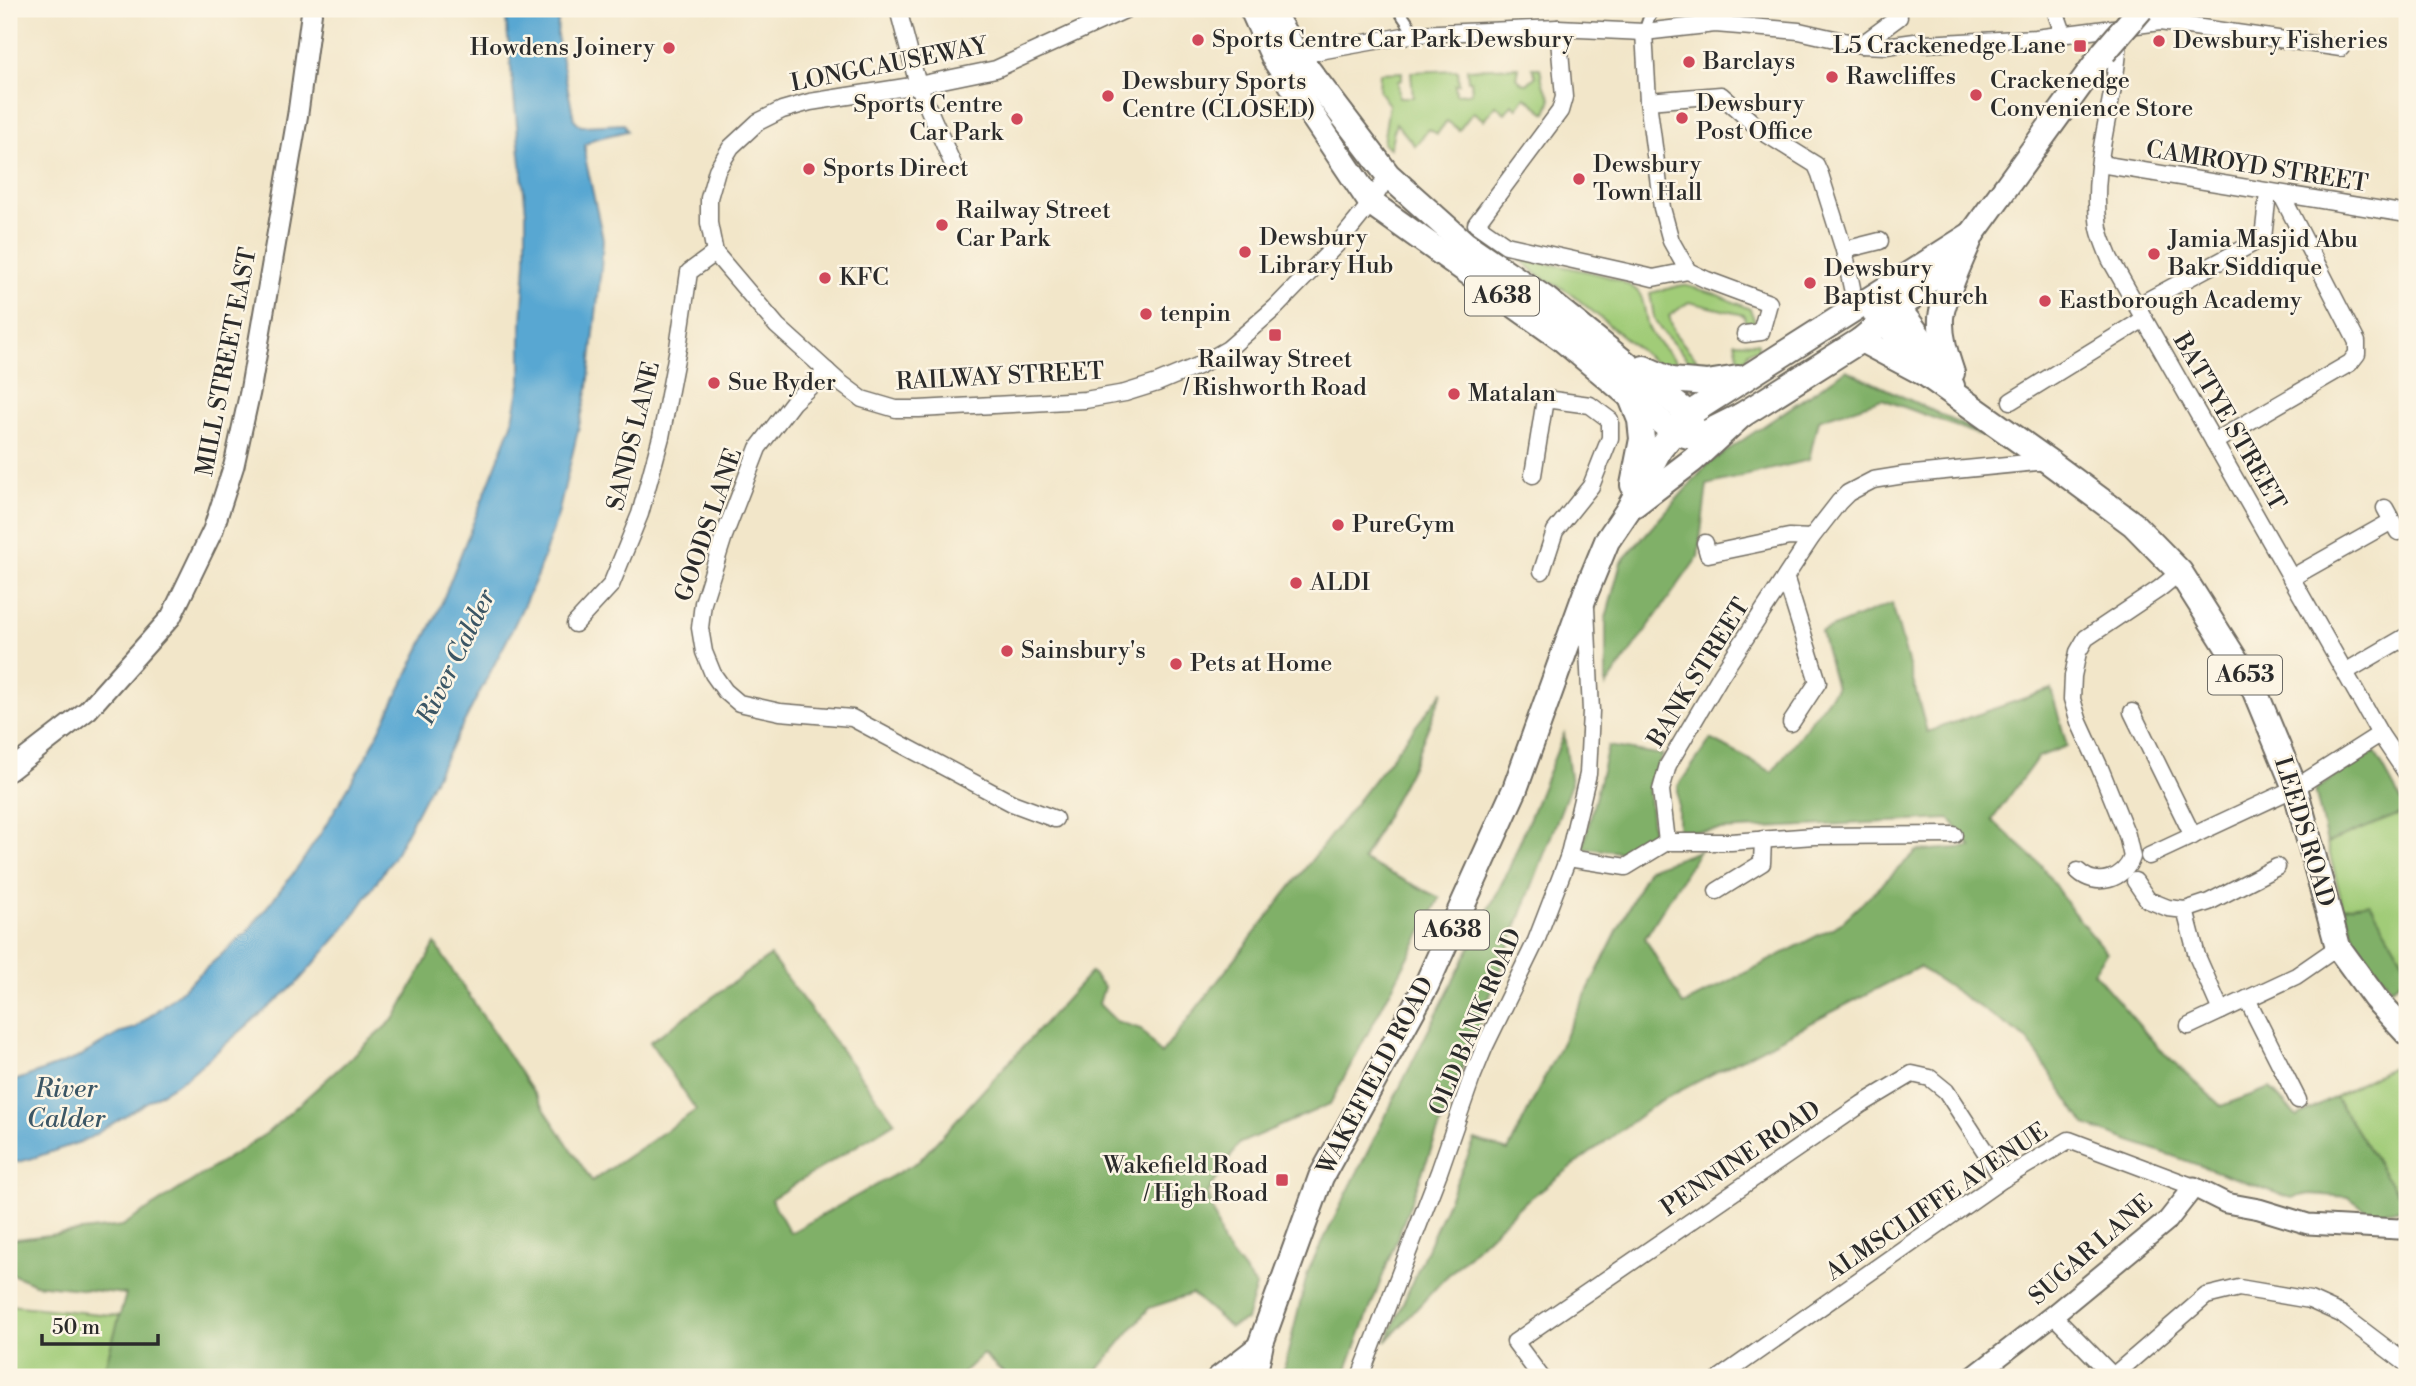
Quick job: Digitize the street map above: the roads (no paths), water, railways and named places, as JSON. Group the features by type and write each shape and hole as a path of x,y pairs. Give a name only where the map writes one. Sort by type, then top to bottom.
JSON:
{"main road":[{"name":"A638","path":"1252,9 1286,57 1371,203 1562,339 1687,443"},
{"name":"A638","path":"1270,9 1286,57 1388,175 1465,244 1547,300 1618,357 1687,443"},
{"name":"A638","path":"1687,443 1742,415 1861,340 1891,315 1972,234 2104,52 2150,15"},
{"name":"A638","path":"1687,443 1745,377 1863,293 1972,234"},
{"path":"1962,401 1944,350 1941,318 1944,303 1972,234"},
{"name":"LEEDS ROAD","path":"1863,293 1889,302 1891,315 1927,375"},
{"name":"LEEDS ROAD","path":"1891,315 1912,328 1962,401"},
{"name":"LEEDS ROAD","path":"1861,340 1927,375 2048,461 2133,524 2180,572 2254,689 2295,788 2338,947 2375,998 2407,1033"},
{"path":"1618,357 1671,380 1707,383 1745,377"},
{"path":"1628,510 1642,439 1640,421 1629,395"},
{"name":"WAKEFIELD ROAD","path":"1628,510 1687,443"},
{"name":"WAKEFIELD ROAD","path":"1254,1377 1261,1343 1321,1177 1426,986 1515,789 1607,541 1628,510 1660,449 1687,443"}],"street":[{"name":"MILL STREET EAST","path":"9,771 88,710 171,617 214,530 234,465 250,392 296,125 312,9"},
{"path":"898,9 918,85 955,169"},
{"name":"LONGCAUSEWAY","path":"715,254 709,223 709,198 717,170 732,147 758,122 782,110 810,102 918,85 996,69 1127,9"},
{"path":"1398,9 1415,34"},
{"path":"1652,9 1644,32 1648,101 1662,208 1671,241 1688,271 1769,303 1761,332 1745,334"},
{"path":"2058,9 2057,16 2063,33"},
{"path":"1286,57 1415,34 1558,28 1644,32 1715,24 1799,32 1861,45 1982,42 2119,27 2150,15 2178,9"},
{"path":"1861,45 1898,13 1905,31 1915,42"},
{"path":"2150,15 2341,48"},
{"name":"BATTYE STREET","path":"2119,27 2118,58 2100,164 2097,200 2099,229 2109,259 2380,734 2407,774"},
{"path":"1558,28 1564,97 1560,111 1476,225 1506,245 1653,278 1688,271"},
{"path":"1648,101 1721,95 1763,132 1816,165 1844,250 1863,293"},
{"name":"CAMROYD STREET","path":"2100,164 2407,214"},
{"name":"RAILWAY STREET","path":"715,254 777,326 862,399 896,409 1085,400 1125,393 1157,383 1200,365 1228,349 1275,308 1341,240 1371,203 1388,175"},
{"path":"2011,401 2140,312 2263,238 2274,194"},
{"path":"2214,442 2350,363 2357,354 2357,342 2274,194"},
{"path":"1844,250 1880,241"},
{"name":"SANDS LANE","path":"575,624 611,585 640,514 661,437 689,272 715,254"},
{"name":"GOODS LANE","path":"827,371 793,402 758,449 724,536 703,603 700,628 704,652 713,674 725,691 739,703 780,712 852,718 1012,803 1055,819"},
{"path":"1533,475 1545,398 1590,405 1610,420 1610,438 1591,486 1555,531 1542,571"},
{"name":"BANK STREET","path":"1667,842 1661,790 1668,765 1721,675 1811,538 1848,493 1873,480 2048,461"},
{"path":"2291,578 2392,521"},
{"path":"1704,543 1708,554 1789,537 1811,538"},
{"path":"2078,871 2092,879 2109,879 2125,871 2132,857 2123,824 2083,735 2075,710 2072,686 2078,652 2086,638 2180,572"},
{"path":"1786,579 1818,682 1791,723"},
{"name":"OLD BANK ROAD","path":"1360,1377 1439,1172 1471,1080 1536,941 1568,858 1588,775 1591,711 1586,592"},
{"path":"2345,672 2407,636"},
{"path":"2132,712 2193,836"},
{"path":"2149,856 2295,788 2380,734"},
{"path":"1568,858 1626,867 1667,842 1814,836 1954,835"},
{"path":"1717,891 1762,863 1763,839"},
{"path":"2135,881 2148,900 2168,908 2185,910 2209,902 2277,867"},
{"path":"2185,910 2197,956 2221,1011"},
{"path":"2189,1026 2296,976 2338,947"},
{"path":"2247,999 2298,1100"},
{"name":"PENNINE ROAD","path":"1541,1377 1515,1342 1862,1104 1912,1074 1930,1078 1946,1091 2003,1180"},
{"name":"ALMSCLIFFE AVENUE","path":"1721,1377 2003,1180 2069,1140 2194,1187"},
{"path":"2194,1187 2226,1203 2259,1209 2308,1224 2355,1224 2398,1229 2407,1227"},
{"name":"SUGAR LANE","path":"1973,1377 2168,1220 2194,1187"},
{"path":"2053,1315 2113,1377 2206,1296 2239,1288 2310,1300 2341,1314 2407,1364"},
{"path":"1217,1377 1261,1343"}],"water":[{"name":"River Calder","path":"505,9 559,9 557,36 574,119 581,126 624,124 627,131 594,139 585,145 585,157 603,239 588,388 558,515 535,581 393,858 345,928 297,983 187,1077 86,1140 9,1164 9,1083 75,1059 122,1032 135,1028 248,931 299,866 323,830 369,752 438,612 512,424 521,380 526,212"}],"place":[{"name":"Sports Centre Car Park Dewsbury","path":"1198,40"},
{"name":"Dewsbury Fisheries","path":"2159,41"},
{"name":"L5 Crackenedge Lane","path":"2080,46"},
{"name":"Howdens Joinery","path":"669,48"},
{"name":"Barclays","path":"1689,62"},
{"name":"Rawcliffes","path":"1832,77"},
{"name":"Crackenedge Convenience Store","path":"1976,95"},
{"name":"Dewsbury Sports Centre (CLOSED)","path":"1108,96"},
{"name":"Dewsbury Post Office","path":"1682,118"},
{"name":"Sports Centre Car Park","path":"1017,119"},
{"name":"Sports Direct","path":"809,169"},
{"name":"Dewsbury Town Hall","path":"1579,179"},
{"name":"Railway Street Car Park","path":"942,225"},
{"name":"Dewsbury Library Hub","path":"1245,252"},
{"name":"Jamia Masjid Abu Bakr Siddique","path":"2154,254"},
{"name":"KFC","path":"825,278"},
{"name":"Dewsbury Baptist Church","path":"1810,283"},
{"name":"Eastborough Academy","path":"2045,301"},
{"name":"tenpin","path":"1146,314"},
{"name":"Railway Street / Rishworth Road","path":"1275,335"},
{"name":"Sue Ryder","path":"714,383"},
{"name":"Matalan","path":"1454,394"},
{"name":"PureGym","path":"1338,525"},
{"name":"ALDI","path":"1296,583"},
{"name":"Sainsbury's","path":"1007,651"},
{"name":"Pets at Home","path":"1176,664"},
{"name":"Wakefield Road / High Road","path":"1282,1180"}]}
